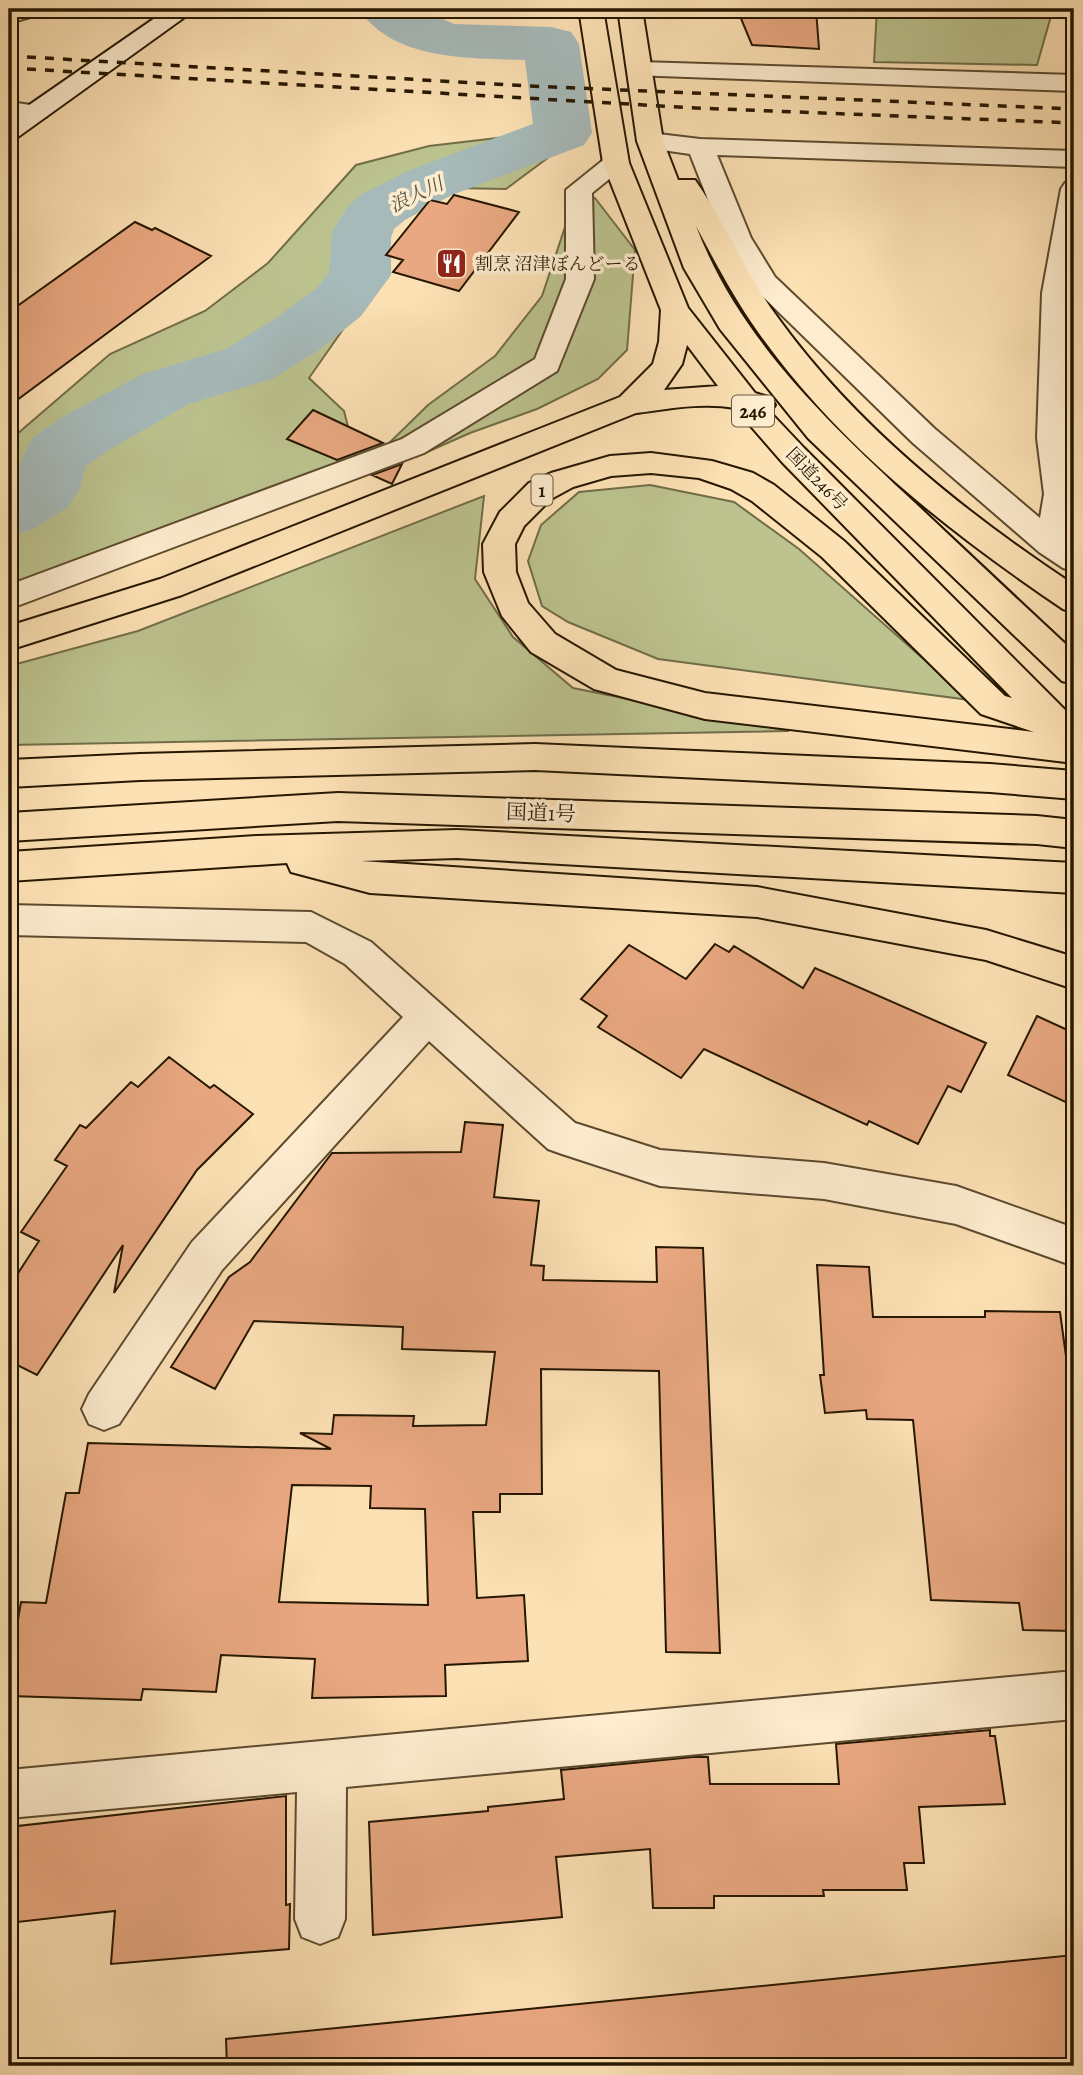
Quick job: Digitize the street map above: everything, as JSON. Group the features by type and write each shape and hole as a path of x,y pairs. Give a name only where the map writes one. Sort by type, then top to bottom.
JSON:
{"highway":[{"name":"国道246号","path":"591,9 616,163 675,310 743,398 793,455 1070,739"},
{"name":"国道246号","path":"630,9 649,141 698,268 730,323 819,431 1074,672"},
{"path":"649,141 686,186 739,281 771,328 857,429 919,486 998,548 1074,601"},
{"name":"1","path":"631,404 663,375 674,349 675,310"},
{"name":"1","path":"9,638 171,587 631,404 688,397 743,398 819,431"},
{"name":"1","path":"651,463 701,468 742,481 763,493 833,550 993,705 1070,739 962,738 705,706 606,680 543,643 514,608 500,572 499,544 512,520 540,491 562,480 610,466 651,463"},
{"path":"9,774 140,767 535,758 990,778 1074,785"},
{"name":"国道1号","path":"9,827 338,807 1037,830 1074,834"},
{"path":"9,867 257,850 457,844 1074,878"},
{"path":"257,850 370,878 757,902 986,944 1074,974"}],"street":[{"path":"9,16 33,9"},
{"path":"9,131 184,9"},
{"path":"640,70 1074,83"},
{"path":"9,110 37,112"},
{"path":"649,141 700,147 1074,159"},
{"path":"700,147 737,238 765,283 924,436 1050,544 1074,560"},
{"path":"9,597 413,446 547,364 580,278 579,190 616,163"},
{"path":"1050,544 1060,494 1052,438 1056,293 1074,189"},
{"path":"9,920 311,928 358,953 562,1136 660,1168 824,1181 956,1205 1074,1247"},
{"path":"104,1409 206,1256 428,1016"},
{"path":"9,1794 1074,1695"},
{"path":"320,1919 322,1765"}],"green space":[{"path":"877,9 1053,9 1037,65 874,62"},
{"path":"540,133 564,137 553,154 506,189 453,188 408,208 359,264 382,284 358,308 309,378 344,411 357,462 9,589 9,441 110,354 205,311 268,263 356,165 429,146"},
{"path":"595,198 635,250 627,350 598,379 537,409 470,433 416,457 378,454 428,405 495,356 542,296 568,218 567,199"},
{"path":"650,485 734,502 799,549 970,700 658,659 568,622 542,606 528,561 541,525 579,492"},
{"path":"484,496 475,579 513,637 573,688 789,731 9,745 9,666 138,631"}],"building":[{"path":"737,9 816,9 819,49 752,45"},
{"path":"454,195 519,212 459,291 393,272 403,260 386,255 430,200 447,204"},
{"path":"135,222 152,230 155,228 211,256 9,406 9,312"},
{"path":"313,410 383,443 337,460 287,439"},
{"path":"402,464 392,484 372,475"},
{"path":"715,944 729,952 734,946 803,988 815,968 986,1043 961,1092 948,1086 918,1144 869,1121 867,1125 704,1049 681,1078 598,1027 607,1016 581,999 629,945 686,979"},
{"path":"1037,1016 1074,1033 1074,1106 1008,1075"},
{"path":"169,1057 210,1088 214,1085 253,1114 197,1170 114,1293 123,1245 37,1375 9,1361 9,1287 39,1241 21,1232 67,1166 55,1160 80,1125 86,1128 131,1082 138,1087"},
{"path":"465,1122 503,1125 494,1197 539,1201 531,1265 544,1266 543,1280 657,1282 656,1247 703,1248 720,1653 666,1652 659,1371 541,1369 542,1494 500,1494 500,1512 473,1512 477,1598 524,1595 528,1661 445,1665 446,1696 312,1698 315,1659 221,1655 216,1692 143,1689 141,1700 9,1696 9,1672 21,1602 46,1603 66,1493 79,1493 88,1443 331,1449 300,1433 332,1434 334,1415 414,1416 413,1426 486,1425 495,1352 402,1349 403,1327 254,1321 215,1389 171,1367 229,1277 250,1262 332,1153 461,1152","holes":["292,1485 371,1486 370,1508 425,1509 428,1605 279,1602"]},
{"path":"817,1265 869,1267 873,1317 985,1317 985,1311 1060,1312 1074,1415 1074,1631 1023,1630 1019,1603 931,1600 913,1420 867,1419 866,1410 825,1413 820,1375 824,1375"},
{"path":"990,1730 990,1736 995,1736 1005,1804 919,1807 924,1863 904,1863 907,1890 823,1890 824,1896 714,1896 714,1908 653,1908 650,1849 556,1857 562,1917 373,1935 369,1822 488,1811 488,1807 564,1799 561,1770 693,1757 708,1757 710,1784 839,1784 836,1744"},
{"path":"286,1796 286,1905 290,1904 289,1949 111,1964 115,1911 9,1923 9,1827"},
{"path":"1074,1955 1074,2066 227,2066 226,2039"}],"waterway":[{"name":"浪人川","path":"9,512 44,490 56,454 88,432 166,389 249,364 296,335 339,302 360,275 360,238 365,224 384,207 431,183 563,133 551,44 444,40 390,15 386,9"}],"railway":[{"path":"9,56 528,86 1074,109"},
{"path":"9,68 696,108 1074,123"}],"place":[{"name":"割烹 沼津ぼんどーる","path":"452,264"}]}
